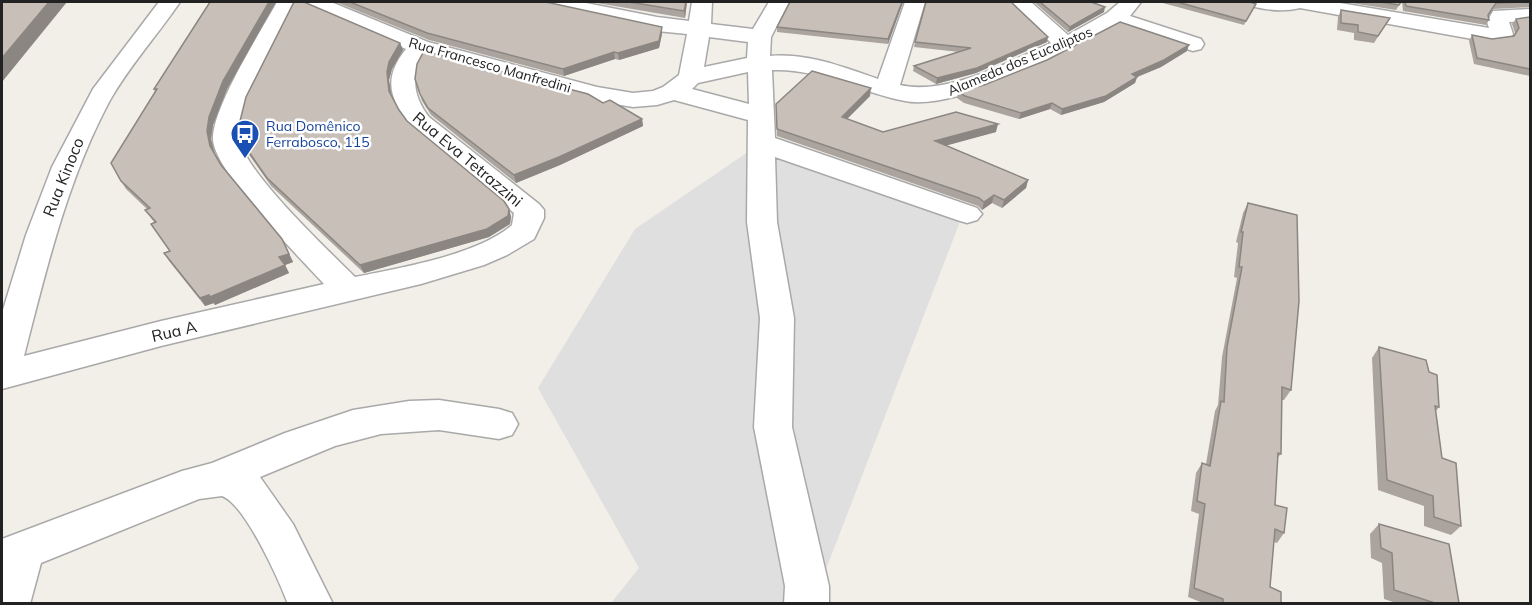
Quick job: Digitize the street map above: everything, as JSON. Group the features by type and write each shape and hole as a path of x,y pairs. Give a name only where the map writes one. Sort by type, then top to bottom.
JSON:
{"street":[{"name":"Rua Kinoco","path":"2,375 43,226 66,166 98,101 114,75 170,2"},
{"path":"287,2 238,101 226,139 227,149 256,189 348,290"},
{"name":"Rua Francesco Manfredini","path":"314,2 420,47 619,98 645,100 681,85"},
{"path":"553,2 657,24 760,37"},
{"path":"702,2 699,30 681,85 762,129 967,214"},
{"path":"779,2 760,37 758,49 762,129 762,222 777,318 773,428 807,586 806,603"},
{"path":"887,88 915,2"},
{"path":"1019,2 1066,45"},
{"path":"1258,2 1290,4 1300,2 1488,35 1502,34 1498,22 1501,16 1530,15"},
{"path":"1123,10 1193,44"},
{"name":"Alameda dos Eucaliptos","path":"681,85 759,64 804,64 922,96 940,95 1066,45 1123,10"},
{"name":"Rua Eva Tetrazzini","path":"348,290 401,278 494,248 519,236 527,228 530,219 529,210 420,122 410,110 403,97 402,80 405,67 420,47"},
{"name":"Rua A","path":"2,375 83,352 348,290"},
{"path":"7,603 12,555 171,492 219,478 341,427 391,417 440,415 499,424"},
{"path":"219,478 236,481 250,493 300,576 311,603"}],"shaded area":[{"path":"761,143 966,206 813,603 611,603 639,568 538,388 635,229"}],"building":[{"path":"2,2 49,2 2,58"},
{"path":"210,2 269,2 223,81 209,117 207,131 210,146 221,165 282,239 289,254 279,257 285,265 210,297 209,295 200,298 164,253 170,251 151,224 156,222 145,210 150,208 121,181 111,163 157,89 154,89"},
{"path":"294,2 304,2 400,43 389,62 387,72 389,91 399,110 407,121 504,201 509,209 508,216 487,229 360,265 267,178 242,142 238,129 246,97"},
{"path":"350,2 546,2 662,27 659,41 618,53 614,52 563,69 427,33"},
{"path":"629,2 686,2 684,11"},
{"path":"790,2 902,2 888,39 777,27"},
{"path":"926,2 1011,2 1048,37 977,68 937,78 914,66 971,48 915,42"},
{"path":"1040,2 1091,2 1105,7 1070,27"},
{"path":"1177,2 1250,2 1256,4 1246,21"},
{"path":"1380,2 1401,2 1399,5"},
{"path":"1405,2 1530,2 1496,3 1488,15 1489,20 1406,6"},
{"path":"1341,10 1390,18 1378,36 1358,32 1358,25 1341,23"},
{"path":"1530,17 1530,69 1477,58 1472,35 1492,39 1514,36 1519,28 1516,19"},
{"path":"1120,22 1189,45 1164,60 1132,74 1137,77 1106,96 1062,109 1052,103 1021,113 958,92 984,85 1047,60"},
{"path":"424,51 588,94 603,103 610,100 642,119 514,175 428,108 415,79 417,64"},
{"path":"812,71 871,88 842,117 883,132 956,112 998,124 935,141 1028,180 1004,200 994,195 984,202 979,198 777,129 776,104"},
{"path":"1248,203 1297,215 1299,301 1291,390 1282,387 1281,454 1278,453 1275,505 1287,508 1284,533 1275,529 1270,587 1281,592 1281,603 1223,603 1223,599 1194,588 1205,504 1197,501 1202,463 1210,466 1221,401 1224,402 1227,347 1242,267 1239,267 1243,232 1241,232"},
{"path":"1379,347 1426,360 1429,372 1437,375 1439,407 1435,406 1442,458 1456,463 1461,526 1434,517 1433,496 1387,480"},
{"path":"1379,524 1449,544 1459,603 1435,603 1394,590 1392,553 1381,548"}],"place":[{"name":"Rua Domênico Ferrabosco, 115","path":"245,160"}]}
